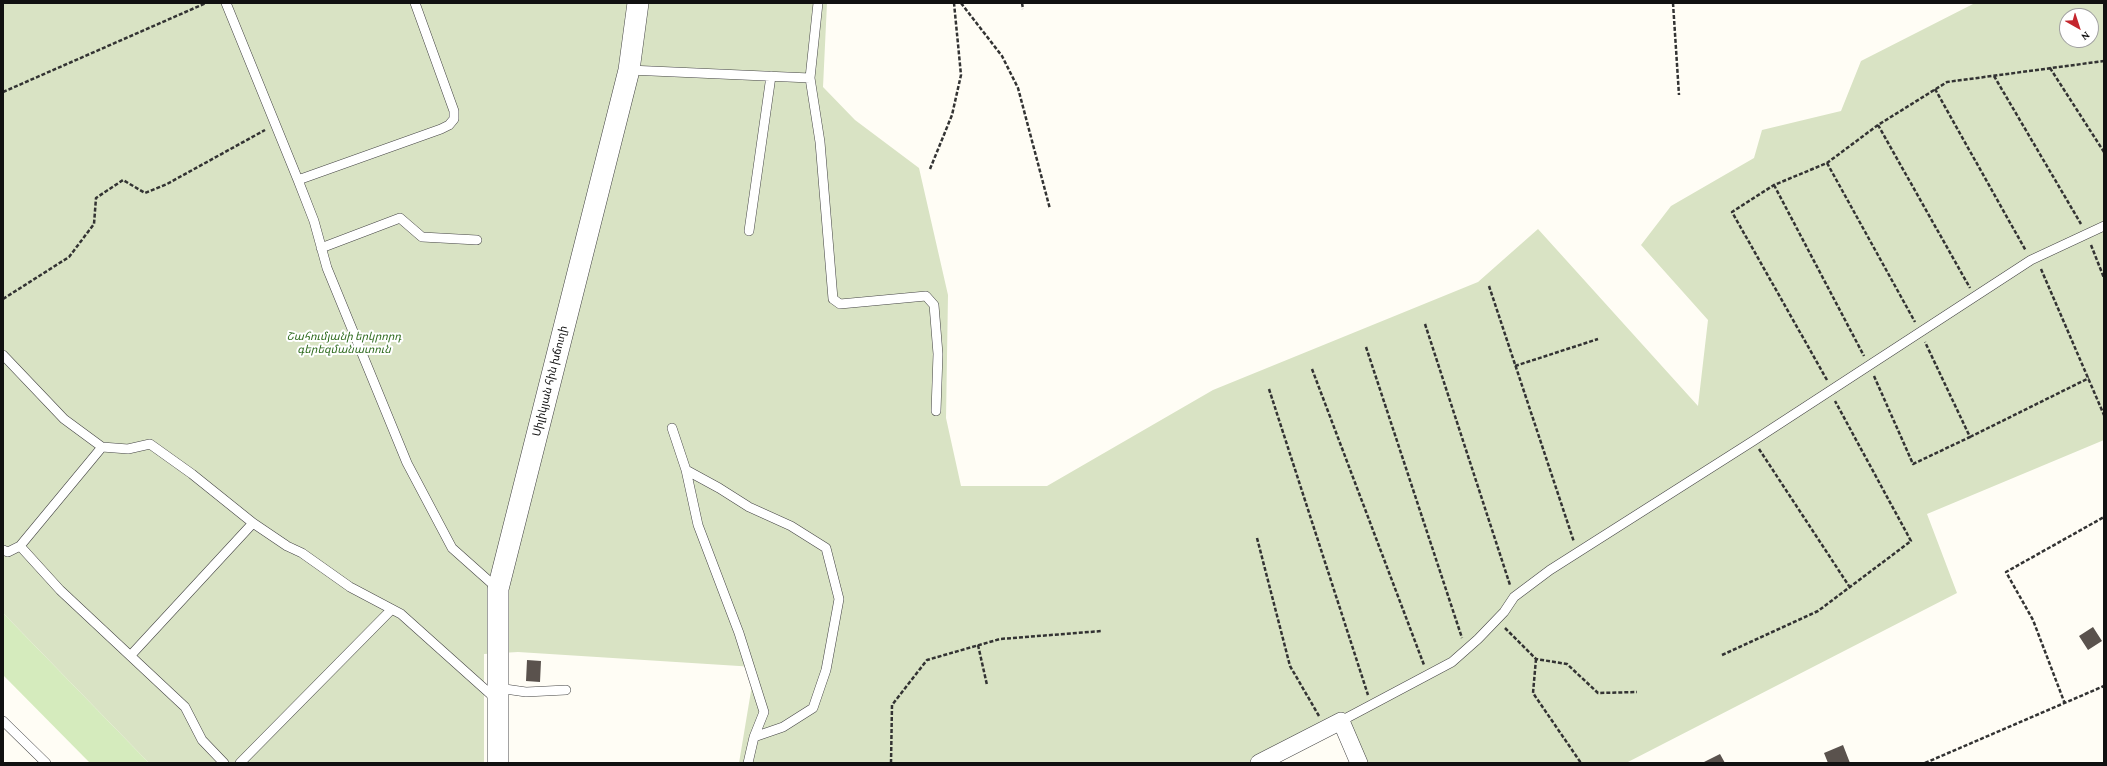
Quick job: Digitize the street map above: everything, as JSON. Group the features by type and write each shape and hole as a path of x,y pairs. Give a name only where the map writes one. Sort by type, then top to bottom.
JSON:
{"street":[{"name":"Սիլիկյան հին խճուղի","path":"498,763 498,589 629,70 638,3"},
{"path":"1259,763 1334,725 1359,763"}],"lane":[{"path":"226,3 298,180 327,268 407,463 452,548 498,589"},
{"path":"298,180 441,129 449,125 454,119 454,110 415,3"},
{"path":"818,3 810,78 820,142 833,299 840,304 926,296 934,305 938,354 936,411"},
{"path":"629,70 810,78"},
{"path":"749,231 771,76"},
{"path":"321,248 400,218 422,237 477,240"},
{"path":"1334,725 1452,662 1496,620 1514,597 1577,552 1753,441 2034,258 2104,226"},
{"path":"3,355 64,419 102,448 128,449 150,444 192,474 253,523 287,546 302,553 350,586 391,610 401,614 498,694 566,690"},
{"path":"672,428 686,470 698,526 740,634 764,712 754,737 748,763"},
{"path":"3,550 8,552 20,546 102,448"},
{"path":"686,470 749,507 791,526 826,548 839,599 826,670 813,708 783,727 754,737"},
{"path":"131,655 253,523"},
{"path":"20,546 60,590 185,707 202,740 224,763"},
{"path":"240,763 391,610"},
{"path":"3,721 46,763"}],"path":[{"path":"3,92 206,3"},
{"path":"930,169 952,115 961,75 954,3"},
{"path":"961,3 1002,56 1018,88 1050,209"},
{"path":"1022,3 1023,9"},
{"path":"1673,3 1679,95"},
{"path":"1722,655 1818,611 1849,586 1911,541 1831,390 1732,212 1774,185 1827,163 1878,125 1947,82 2104,61"},
{"path":"2050,68 2104,152"},
{"path":"1994,76 2087,234 2104,278"},
{"path":"1935,89 2034,258 2104,414"},
{"path":"3,299 69,257 94,224 96,198 123,180 145,192 167,184 275,124"},
{"path":"1878,125 1975,297"},
{"path":"1827,163 1920,332 1970,437"},
{"path":"1774,185 1869,366 1913,464 2089,378"},
{"path":"1489,286 1577,552"},
{"path":"1425,324 1514,597"},
{"path":"1515,366 1598,339"},
{"path":"1366,347 1466,650"},
{"path":"1312,369 1428,675"},
{"path":"1269,389 1371,705"},
{"path":"1753,441 1849,586"},
{"path":"2065,704 2033,620 2006,572 2104,518"},
{"path":"1257,538 1290,666 1334,725"},
{"path":"1496,620 1536,659 1567,664 1598,693 1637,692"},
{"path":"891,763 892,705 926,660 1000,639 1102,631"},
{"path":"978,645 987,685"},
{"path":"1536,659 1533,693 1581,763"},
{"path":"1926,763 2104,686"}],"green space":[{"name":"Շահումյանի երկրորդ գերեզմանատուն","path":"3,3 827,3 823,87 855,120 919,168 948,295 946,418 961,486 1047,486 1213,390 1478,282 1538,229 1698,406 1708,320 1641,245 1671,206 1754,158 1762,130 1841,111 1861,61 1975,3 2104,3 2104,440 1927,514 1957,593 1626,763 1366,763 1348,724 1266,763 739,763 755,667 518,652 484,654 484,763 149,763 3,613"},
{"path":"3,613 149,763 90,763 3,675"}],"building":[{"path":"2093,627 2102,641 2088,650 2079,636"},
{"path":"527,660 541,661 540,682 526,681"},
{"path":"1843,745 1850,763 1828,763 1824,753"},
{"path":"1720,754 1725,763 1702,763"}]}
